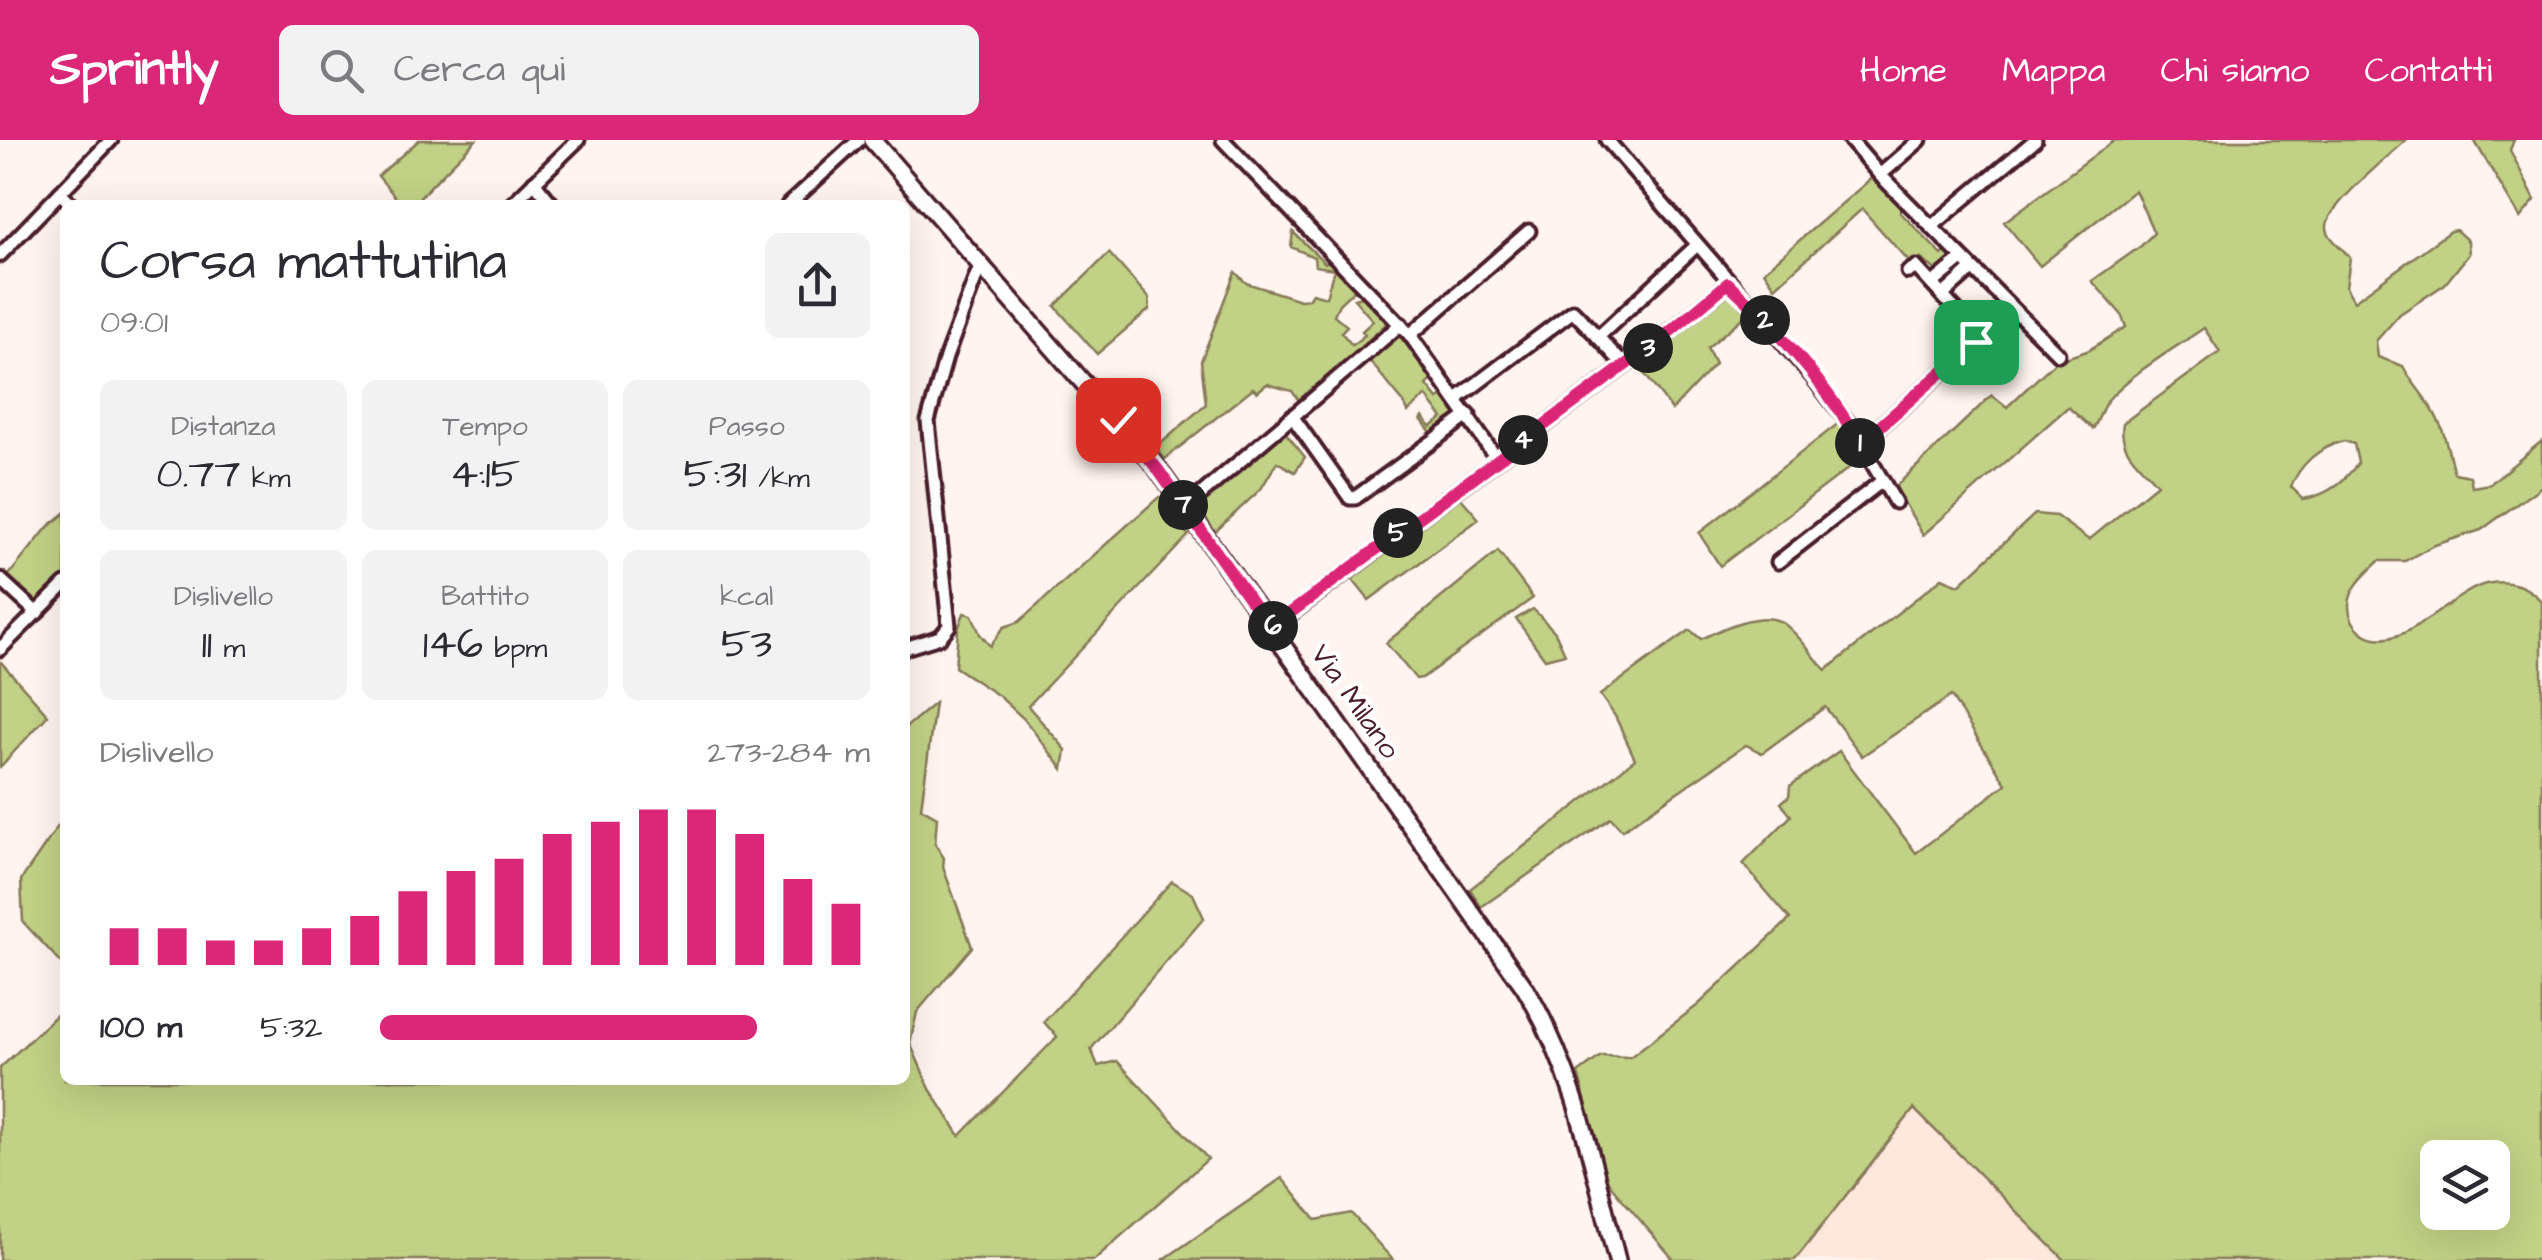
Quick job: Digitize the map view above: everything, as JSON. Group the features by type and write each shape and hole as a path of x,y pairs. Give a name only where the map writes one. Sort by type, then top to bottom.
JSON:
{"street":[{"path":"517,200 578,140"},
{"path":"793,200 859,140"},
{"name":"Via Milano","path":"872,140 1118,420 1185,508 1513,971 1544,1021 1572,1087 1617,1260"},
{"path":"1223,140 1410,335 1458,398 1497,459"},
{"path":"1606,140 1812,376 1896,502"},
{"path":"1850,140 2058,354"},
{"path":"1880,175 1920,140"},
{"path":"1931,227 2036,140"},
{"path":"0,255 104,142"},
{"path":"534,182 549,200"},
{"path":"60,193 67,200"},
{"path":"1410,335 1529,231"},
{"path":"1598,337 1696,246"},
{"path":"1932,284 1962,259"},
{"path":"910,646 944,635 949,626 928,421 976,274 984,266"},
{"path":"1860,444 1976,342 1974,330 1916,267 1908,272"},
{"path":"1943,295 1972,269"},
{"path":"1270,628 1624,366 1728,283"},
{"path":"1458,398 1573,311 1624,366"},
{"path":"1185,508 1400,324"},
{"path":"1292,416 1350,498 1355,498 1469,415"},
{"path":"1778,562 1882,481"},
{"path":"0,579 37,613"},
{"path":"0,648 60,589"}],"shaded area":[{"path":"1914,1109 2065,1260 1795,1260"}],"green space":[{"path":"419,140 476,140 417,200 398,200 378,176"},
{"path":"2115,140 2406,140 2347,194 2329,218 2330,235 2350,258 2346,287 2354,301 2450,231 2456,230 2468,241 2469,254 2445,284 2400,314 2376,341 2378,357 2403,366 2430,406 2443,432 2454,473 2470,476 2472,487 2490,484 2542,441 2542,486 2481,530 2432,546 2405,561 2379,561 2356,586 2349,609 2356,626 2376,638 2408,631 2486,584 2517,585 2542,602 2542,1260 2065,1260 1914,1109 1795,1260 1674,1260 1606,1180 1578,1073 1601,1056 1630,1057 1698,1005 1790,919 1743,864 1791,816 1781,803 1789,796 1790,786 1839,751 1916,853 2006,784 1951,696 1862,756 1825,707 1762,753 1746,745 1622,830 1611,818 1481,907 1470,889 1635,759 1615,716 1600,695 1690,630 1701,639 1753,619 1774,619 1795,633 1826,670 1942,578 1959,585 2035,514 2056,516 2089,540 2157,484 2127,450 2123,423 2220,352 2204,328 2117,391 2105,404 2093,429 2068,407 1923,535 1895,487 1992,395 2007,407 2056,361 2087,351 2126,327 2121,314 2092,281 2154,233 2135,190 2040,266 2004,222","holes":["2344,441 2354,444 2358,463 2334,487 2303,499 2291,487 2319,452"]},
{"path":"2474,140 2514,140 2510,150 2535,200 2520,218"},
{"path":"1874,176 1905,207 1900,212 1942,255 1947,250 1952,256 1937,271 1921,259 1910,263 1862,209 1775,287 1764,271"},
{"path":"1293,232 1325,263 1331,260 1356,288 1339,304 1334,315 1347,326 1341,332 1352,345 1365,335 1362,331 1373,321 1354,299 1366,296 1386,317 1385,325 1354,353 1356,357 1301,404 1292,391 1267,384 1257,392 1253,388 1165,459 1156,448 1206,404 1201,361 1235,272 1246,283 1300,300 1308,299 1312,293 1326,297 1334,269 1315,266 1314,257 1291,247"},
{"path":"1109,253 1149,298 1150,309 1097,354 1055,306"},
{"path":"1728,293 1747,314 1707,348 1715,364 1672,410 1637,364"},
{"path":"1399,335 1433,379 1427,385 1438,399 1443,396 1457,413 1433,435 1421,419 1431,427 1443,418 1426,396 1408,412 1368,359"},
{"path":"1840,422 1862,458 1720,566 1699,533"},
{"path":"1284,431 1305,457 1295,472 1277,462 1261,489 1215,532 1199,509 1202,501"},
{"path":"1159,497 1165,497 1177,518 1172,522 1189,535 1028,706 1066,750 1063,769 1024,719 999,696 955,667 958,629 964,613 972,615 990,646 1004,627 1019,622"},
{"path":"1460,497 1479,519 1369,600 1352,579"},
{"path":"60,517 60,581 38,603 8,576"},
{"path":"1498,551 1533,598 1416,679 1386,643"},
{"path":"1533,609 1555,632 1565,654 1545,659 1516,619"},
{"path":"0,663 48,715 0,767"},
{"path":"935,703 921,808 937,817 935,844 944,858 943,867 972,947 917,1012 910,1043 910,724"},
{"path":"60,823 60,962 23,922 21,880"},
{"path":"1172,881 1193,894 1204,918 1091,1049 1098,1066 1117,1061 1208,1159 1094,1260 0,1260 0,1068 60,1012 60,1085 910,1085 910,1043 930,1089 960,1136 1057,1037 1044,1022"},
{"path":"1282,1178 1316,1220 1351,1213 1393,1260 1163,1260"}],"route":[{"path":"1118,420 1159,471 1270,628 1666,335 1728,283 1756,309 1812,376 1860,444 1976,342"}]}
